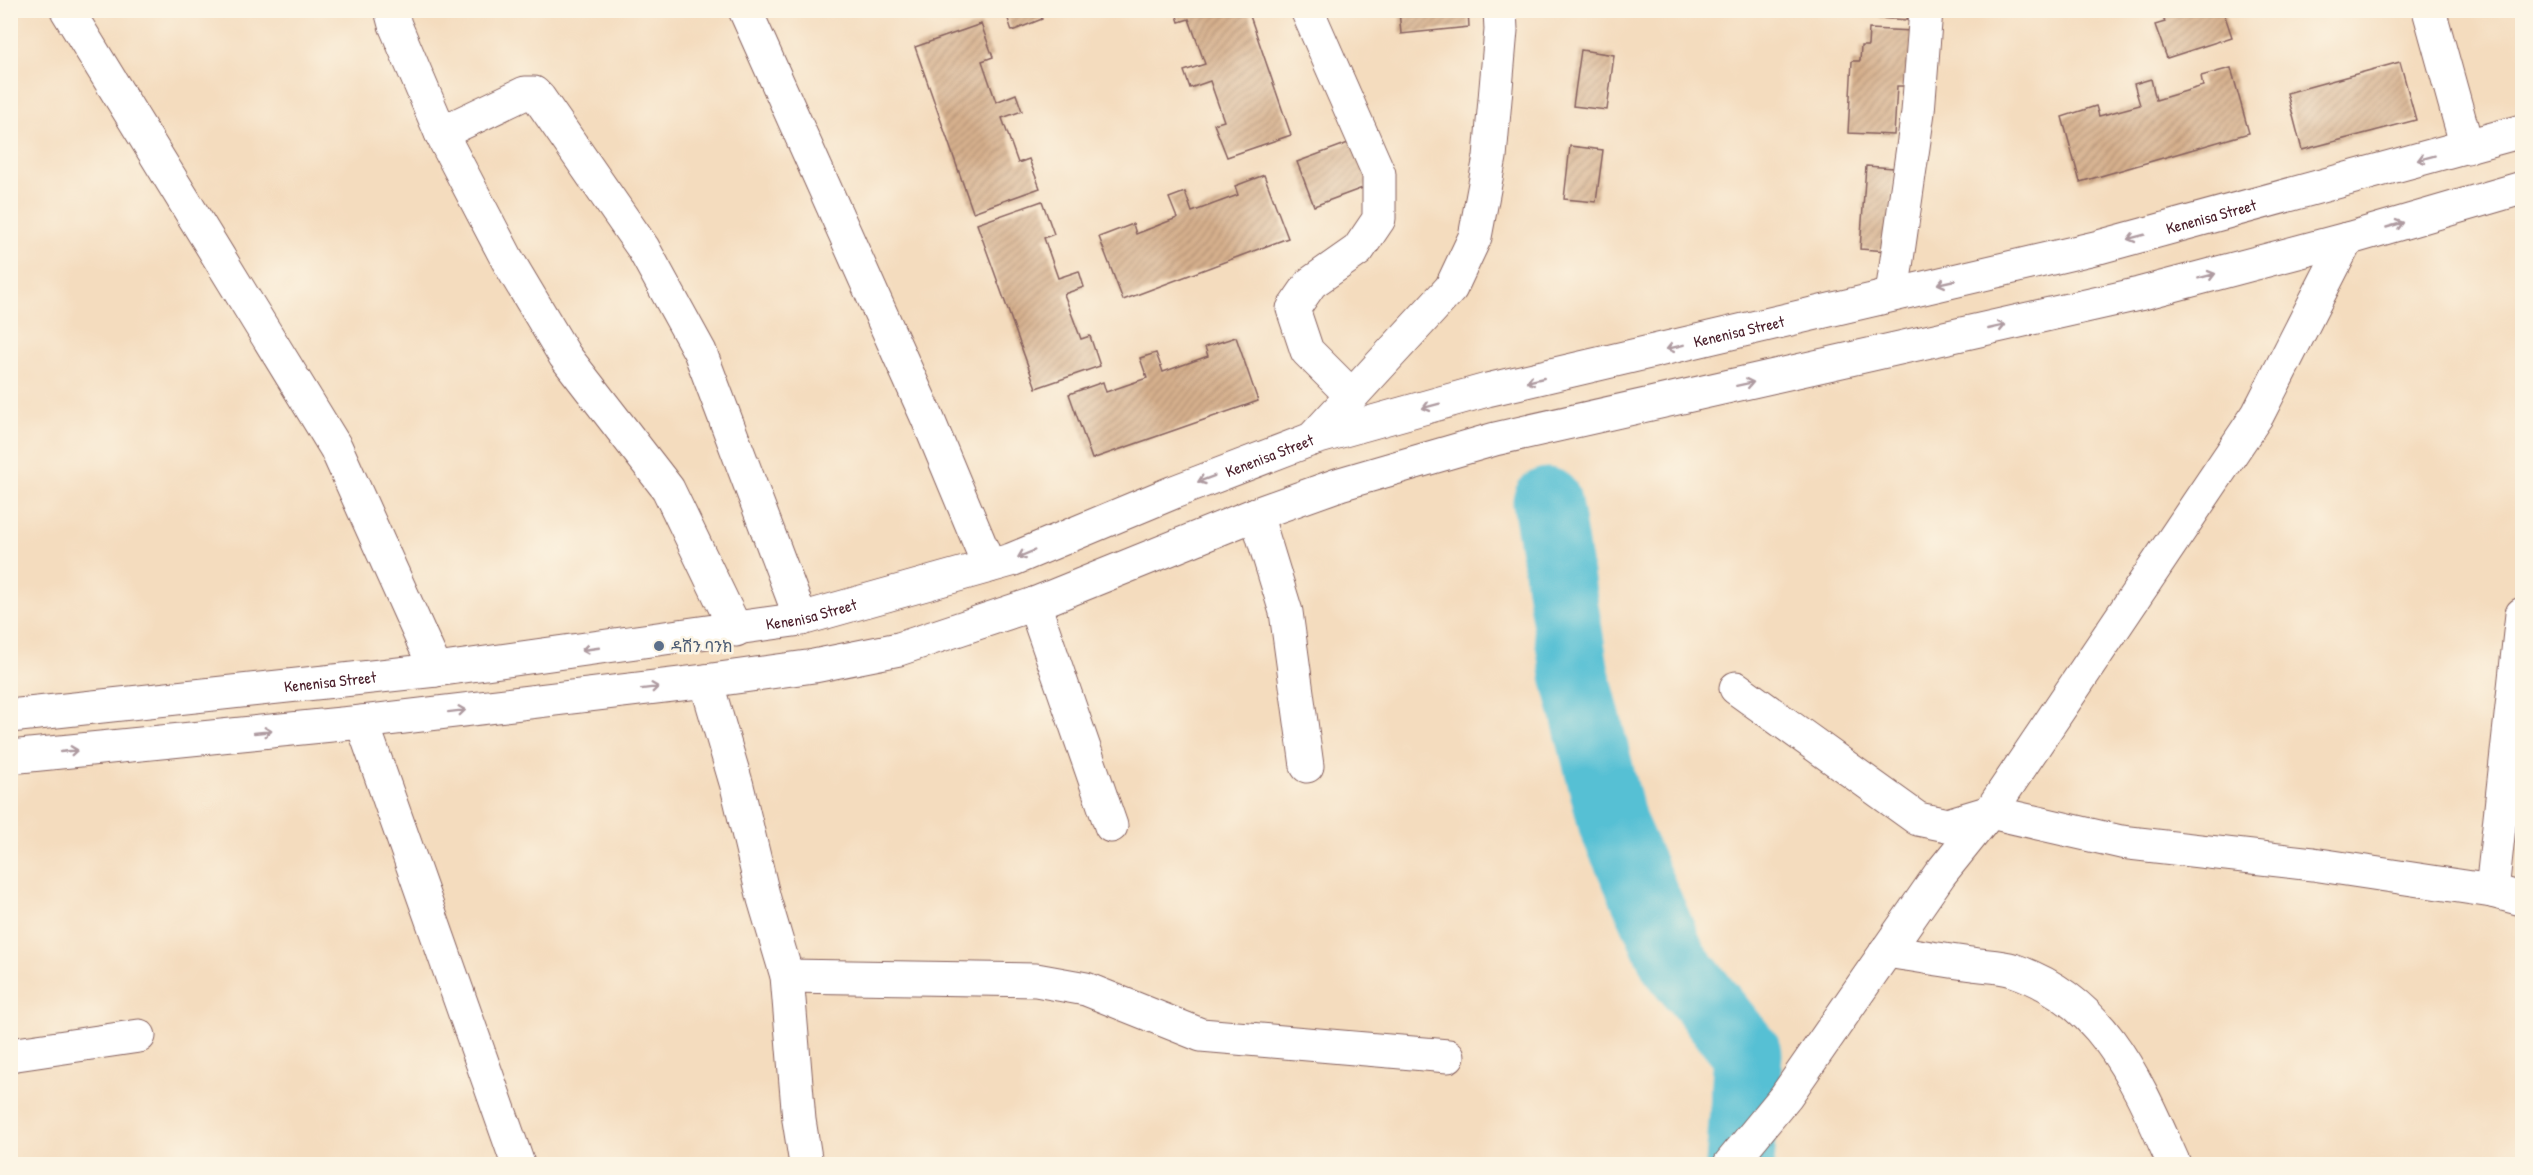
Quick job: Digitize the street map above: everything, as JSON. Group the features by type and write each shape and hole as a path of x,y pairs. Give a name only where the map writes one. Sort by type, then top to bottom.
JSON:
{"street":[{"path":"67,10 336,448 436,670"},
{"path":"391,10 395,25 441,133 507,259 565,356 668,489 736,630"},
{"path":"745,10 927,417 989,566"},
{"path":"1307,10 1379,174 1379,219 1358,250 1311,283 1293,309 1307,351 1352,396"},
{"path":"1312,439 1451,288 1475,237 1490,157 1501,30 1500,10"},
{"path":"1892,294 1918,112 1926,10"},
{"path":"2429,10 2467,147"},
{"path":"441,133 525,93 534,93 539,98 643,248 700,352 801,619"},
{"name":"Kenenisa Street","path":"10,716 436,670 736,630 801,619 1011,560 1174,492 1312,439 1487,390 2099,247 2523,131"},
{"path":"10,757 362,722 706,681 814,666 899,649 1034,604 1256,514 1340,484 1495,439 2139,294 2347,239 2523,188"},
{"path":"1730,1164 1786,1096 1940,874 1990,812 2258,414 2347,239"},
{"path":"1256,514 1286,612 1307,766"},
{"path":"1034,604 1111,826"},
{"path":"1736,688 1918,819 1947,825 1990,812 2121,842 2313,864 2507,895 2523,614"},
{"path":"706,681 737,786 764,899 787,976 799,1120 806,1164"},
{"path":"362,722 518,1164"},
{"path":"1886,951 2012,970 2048,986 2086,1013 2113,1043 2136,1084 2174,1164"},
{"path":"787,976 1036,980 1086,989 1201,1035 1448,1056"},
{"path":"10,1055 140,1036"}],"building":[{"path":"1005,10 1039,10 1042,19 1012,31"},
{"path":"1175,10 1248,10 1291,135 1227,157 1214,124 1224,121 1210,81 1190,88 1184,71 1205,64 1189,19 1179,22"},
{"path":"1399,10 1468,10 1469,27 1401,34"},
{"path":"1881,10 1908,10 1907,20 1880,18"},
{"path":"2161,10 2223,10 2232,37 2167,58 2155,25 2165,22"},
{"path":"981,24 993,57 982,61 996,102 1016,94 1022,111 1002,118 1018,163 1029,159 1040,188 973,212 915,47"},
{"path":"1869,29 1913,31 1910,86 1897,86 1894,135 1848,133 1852,61 1860,61 1861,46 1868,46"},
{"path":"1581,50 1614,55 1607,110 1573,106"},
{"path":"2400,62 2416,120 2302,150 2287,93"},
{"path":"2231,68 2249,133 2080,182 2062,117 2096,106 2099,116 2140,105 2134,84 2151,79 2156,100 2203,86 2201,76"},
{"path":"1359,139 1376,183 1314,206 1297,162"},
{"path":"1570,146 1603,150 1596,202 1564,199"},
{"path":"1866,166 1894,168 1888,251 1860,249"},
{"path":"1264,175 1288,238 1123,300 1099,237 1133,224 1136,234 1177,218 1169,198 1185,192 1192,212 1238,195 1235,186"},
{"path":"1042,201 1054,234 1044,238 1058,278 1079,271 1084,287 1064,294 1081,339 1090,336 1100,366 1036,388 977,224"},
{"path":"1236,337 1258,401 1092,459 1069,394 1103,382 1106,392 1147,378 1140,358 1156,353 1163,372 1208,356 1205,347"}],"waterway":[{"path":"1547,502 1575,674 1613,825 1674,962 1748,1054 1740,1164"}],"place":[{"name":"ዳሽን ባንክ","path":"659,646"}]}
